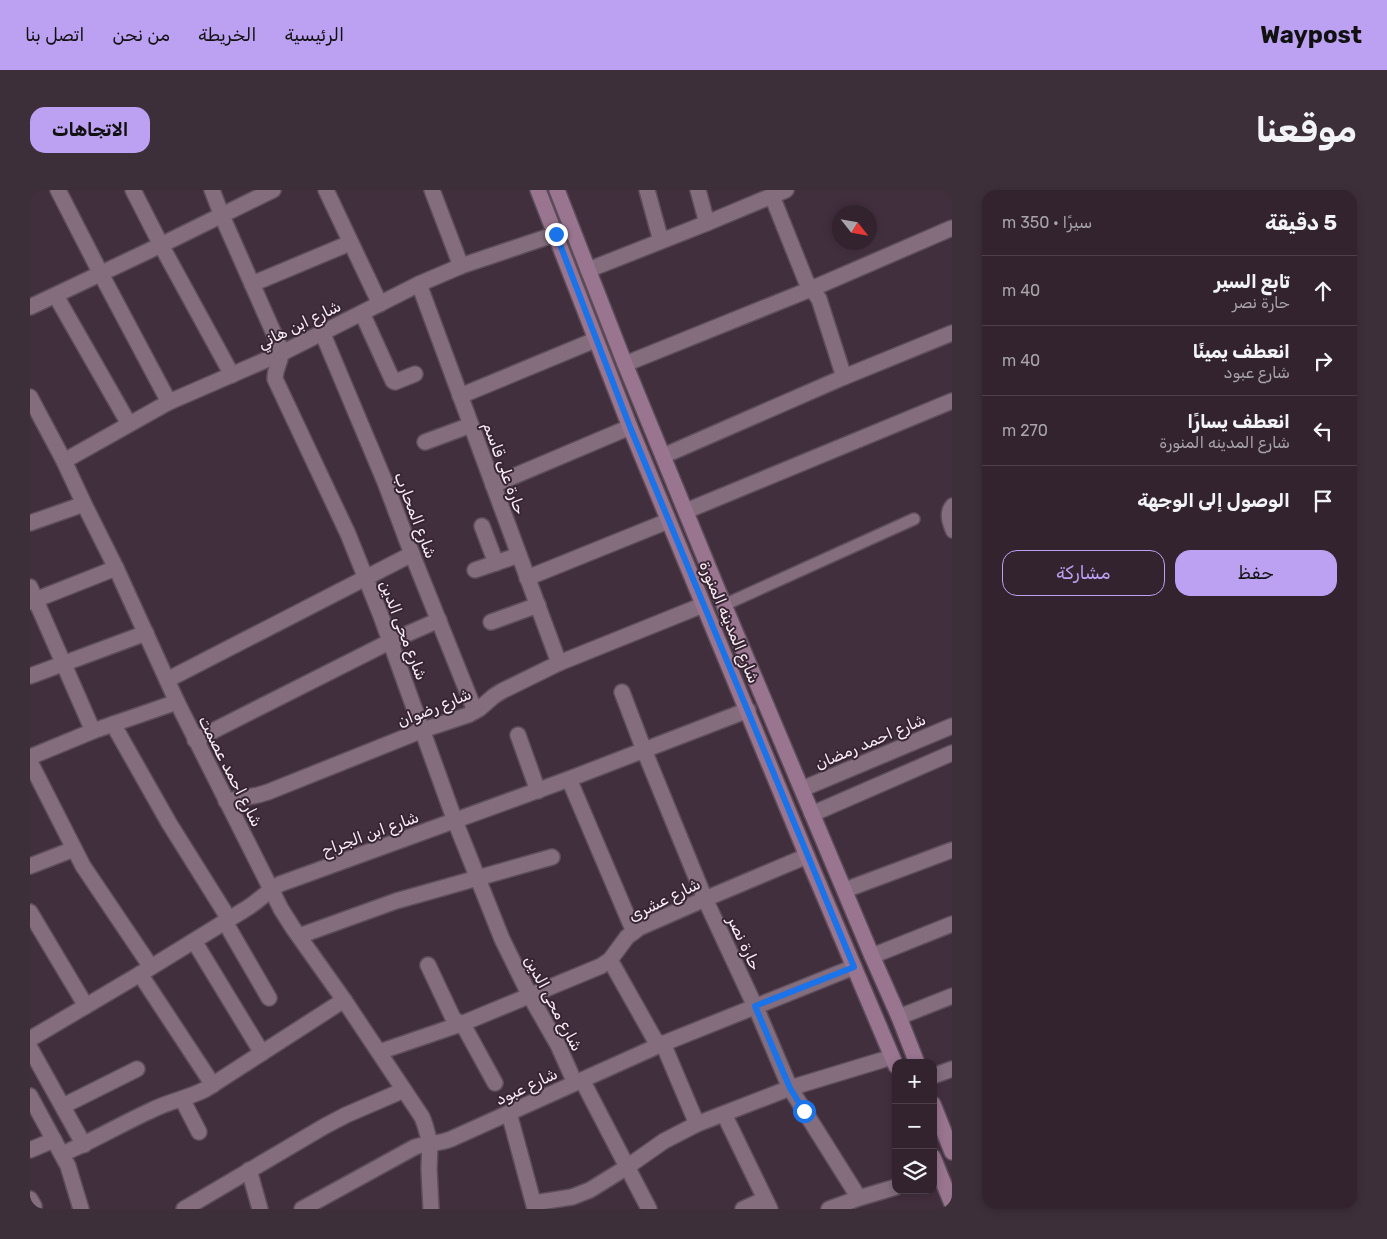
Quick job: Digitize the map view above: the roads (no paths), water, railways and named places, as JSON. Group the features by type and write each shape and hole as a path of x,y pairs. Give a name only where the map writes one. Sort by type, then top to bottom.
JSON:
{"main road":[{"name":"شارع المدينه المنورة","path":"538,190 595,340 668,521 893,1059"},
{"name":"شارع المدينه المنورة","path":"557,190 625,364 724,605 915,1059"},
{"path":"937,1114 952,1152"},
{"path":"937,1175 952,1204"}],"street":[{"path":"58,190 169,402"},
{"path":"133,190 232,375"},
{"path":"212,190 282,353"},
{"path":"32,303 56,296 273,190"},
{"path":"326,190 380,304"},
{"path":"432,190 460,266"},
{"path":"647,190 661,241"},
{"path":"698,190 707,223"},
{"path":"588,270 786,190"},
{"path":"772,196 806,281 819,299 844,376"},
{"path":"625,364 810,289 952,228"},
{"name":"شارع ابن هاني","path":"64,461 169,402 282,353 419,284 460,266 556,234"},
{"path":"252,284 350,244"},
{"name":"حارة على قاسم","path":"419,284 559,663"},
{"path":"56,296 129,424"},
{"path":"362,313 393,381 395,382 415,374"},
{"name":"شارع المحارب","path":"322,332 385,482 475,712"},
{"path":"663,456 844,376 952,333"},
{"path":"460,396 595,340"},
{"name":"شارع محى الدين","path":"282,353 275,373 275,380 348,534 366,578 391,641 455,821 506,948 530,996 649,1209"},
{"name":"شارع احمد عصمت","path":"30,397 64,461 116,568 195,740 281,908 422,1117 430,1143 431,1209"},
{"path":"686,511 952,401"},
{"path":"425,442 471,425"},
{"path":"493,485 630,427"},
{"path":"30,524 84,504"},
{"path":"528,578 668,521"},
{"path":"482,526 496,563"},
{"path":"167,680 412,554"},
{"path":"475,570 519,555"},
{"path":"93,731 32,596 116,568"},
{"path":"490,622 538,605"},
{"name":"شارع رضوان","path":"226,801 253,797 268,792 423,730 454,721 475,712 502,691 559,663 703,605"},
{"path":"195,740 391,641 439,620"},
{"path":"30,676 146,633"},
{"name":"حارة نصر","path":"622,692 705,898 755,1006 790,1088 860,1198"},
{"path":"30,757 93,731 177,702"},
{"name":"شارع ابن الجراح","path":"31,1037 146,971 252,906 271,889 289,880 538,791 748,710"},
{"path":"113,724 270,998"},
{"name":"شارع احمد رمضان","path":"802,789 952,726"},
{"path":"518,735 538,791"},
{"path":"812,814 952,753"},
{"path":"30,762 88,874 213,1085"},
{"path":"569,779 634,932"},
{"path":"30,866 74,849"},
{"path":"845,890 952,850"},
{"name":"شارع عشرى","path":"379,1052 461,1024 601,966 610,960 628,937 639,928 705,898 807,856"},
{"path":"299,936 396,901 552,857"},
{"path":"30,912 86,1006"},
{"path":"872,956 952,924"},
{"path":"194,941 262,1053"},
{"path":"610,960 655,1040 662,1044 697,1124"},
{"path":"428,965 453,1018 466,1030 495,1084"},
{"name":"شارع عبود","path":"302,1209 325,1203 415,1147 444,1142 662,1044 854,967"},
{"path":"899,1017 952,996"},
{"path":"62,1154 152,1110 199,1093 344,1000"},
{"path":"31,1037 63,1106 84,1144"},
{"path":"509,1113 535,1206 581,1194 598,1186 664,1141 697,1124 790,1088 892,1062"},
{"path":"63,1106 137,1068"},
{"path":"937,1074 952,1068"},
{"path":"184,1209 332,1122 404,1090"},
{"path":"30,1096 68,1166 81,1209"},
{"path":"182,1100 199,1132"},
{"path":"724,1114 767,1204 743,1209"},
{"path":"30,1150 54,1140"},
{"path":"249,1170 260,1209"},
{"path":"829,1209 892,1188"},
{"path":"30,1200 34,1209"}],"lane":[{"path":"952,504 947,515 952,532"},
{"path":"724,605 914,519"}]}
